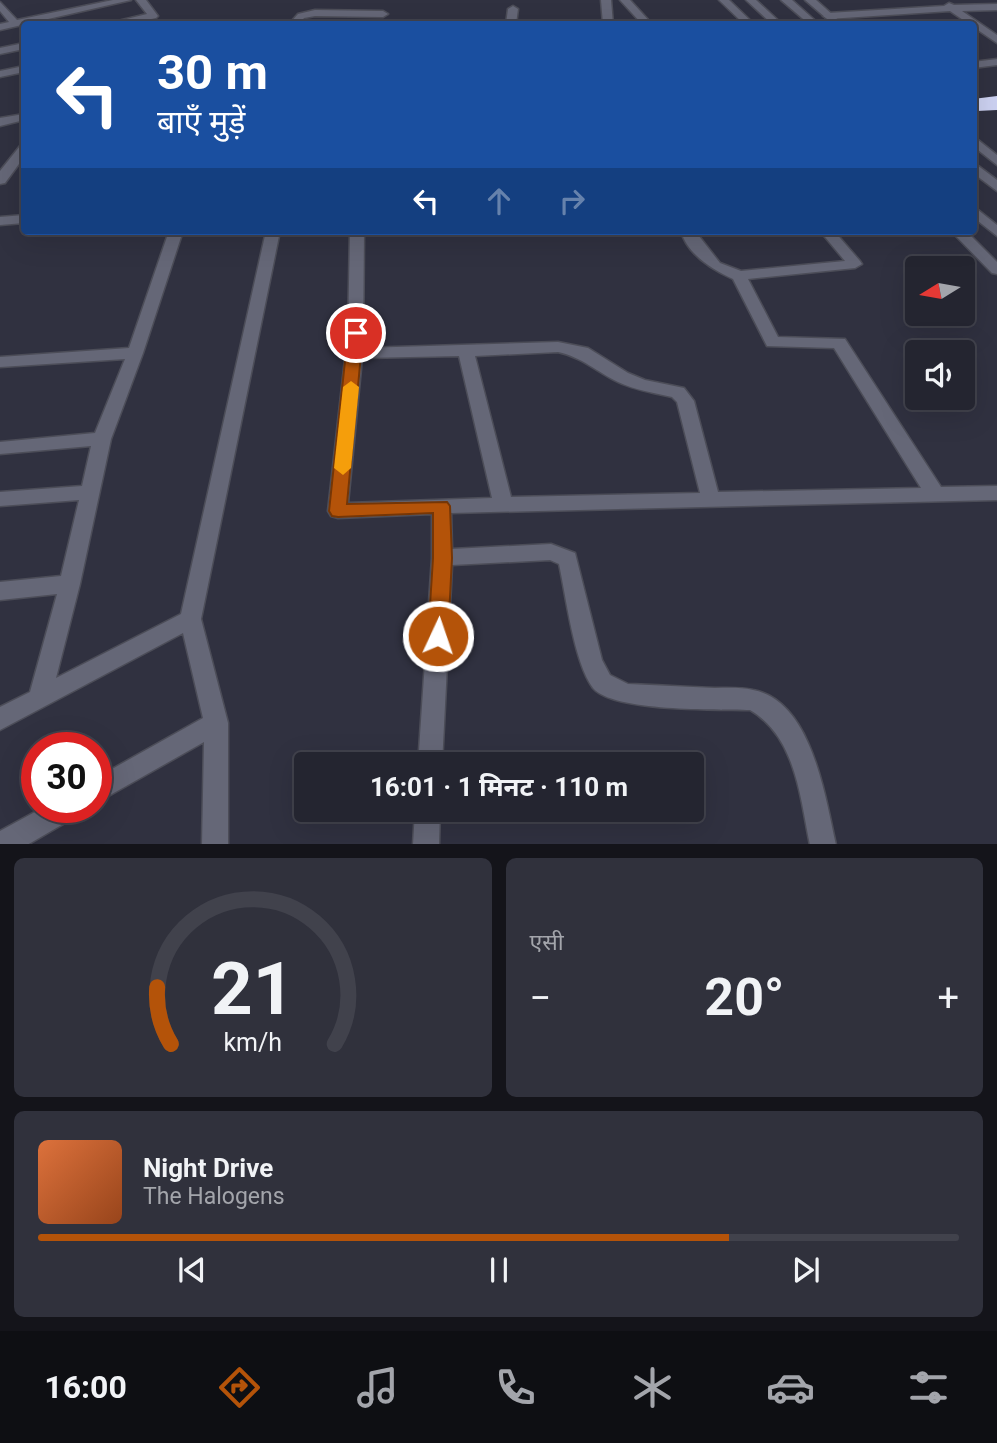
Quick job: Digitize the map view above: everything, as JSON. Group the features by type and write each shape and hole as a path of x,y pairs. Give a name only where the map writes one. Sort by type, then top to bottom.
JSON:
{"street":[{"path":"29,21 127,0"},
{"path":"130,21 153,16 141,0"},
{"path":"297,21 301,16 316,13 383,19 385,0"},
{"path":"606,0 608,21"},
{"path":"625,0 643,21"},
{"path":"724,0 746,21"},
{"path":"751,0 774,21"},
{"path":"786,0 810,21"},
{"path":"810,0 834,21"},
{"path":"828,16 947,4 997,8"},
{"path":"947,4 971,21"},
{"path":"0,5 15,24"},
{"path":"511,21 513,9"},
{"path":"0,27 21,23"},
{"path":"977,26 997,40"},
{"path":"0,51 21,47"},
{"path":"977,64 997,62"},
{"path":"0,74 21,70"},
{"path":"0,122 21,118"},
{"path":"977,144 997,161"},
{"path":"0,155 21,150"},
{"path":"0,180 21,153"},
{"path":"977,170 997,187"},
{"path":"977,214 997,232"},
{"path":"0,221 21,219"},
{"path":"38,699 70,584 102,439 135,353 175,235"},
{"path":"215,844 216,723 190,619 272,235"},
{"path":"357,235 354,354 338,511 441,506 997,493"},
{"path":"689,235 715,266 739,276 855,264 830,235"},
{"path":"962,235 997,270"},
{"path":"739,276 773,342 839,343 935,494"},
{"path":"354,354 558,347 582,352 622,377 642,385 678,392 685,401 712,500"},
{"path":"466,351 503,505"},
{"path":"0,362 135,353"},
{"path":"0,448 102,439"},
{"path":"0,499 90,492"},
{"path":"431,752 442,558 441,506"},
{"path":"442,558 551,552 568,559 592,661 602,682 626,694 753,700 770,706 790,732 799,751 823,844"},
{"path":"0,591 70,584"},
{"path":"0,719 190,619"},
{"path":"112,782 216,723"},
{"path":"426,844 427,822"},
{"path":"3,844 40,823"}],"building":[{"path":"997,96 997,110 977,111 977,98"}],"slow traffic":[{"path":"343,468 351,387"}],"route":[{"path":"356,333 338,511 441,506 442,558 438,636"}]}
